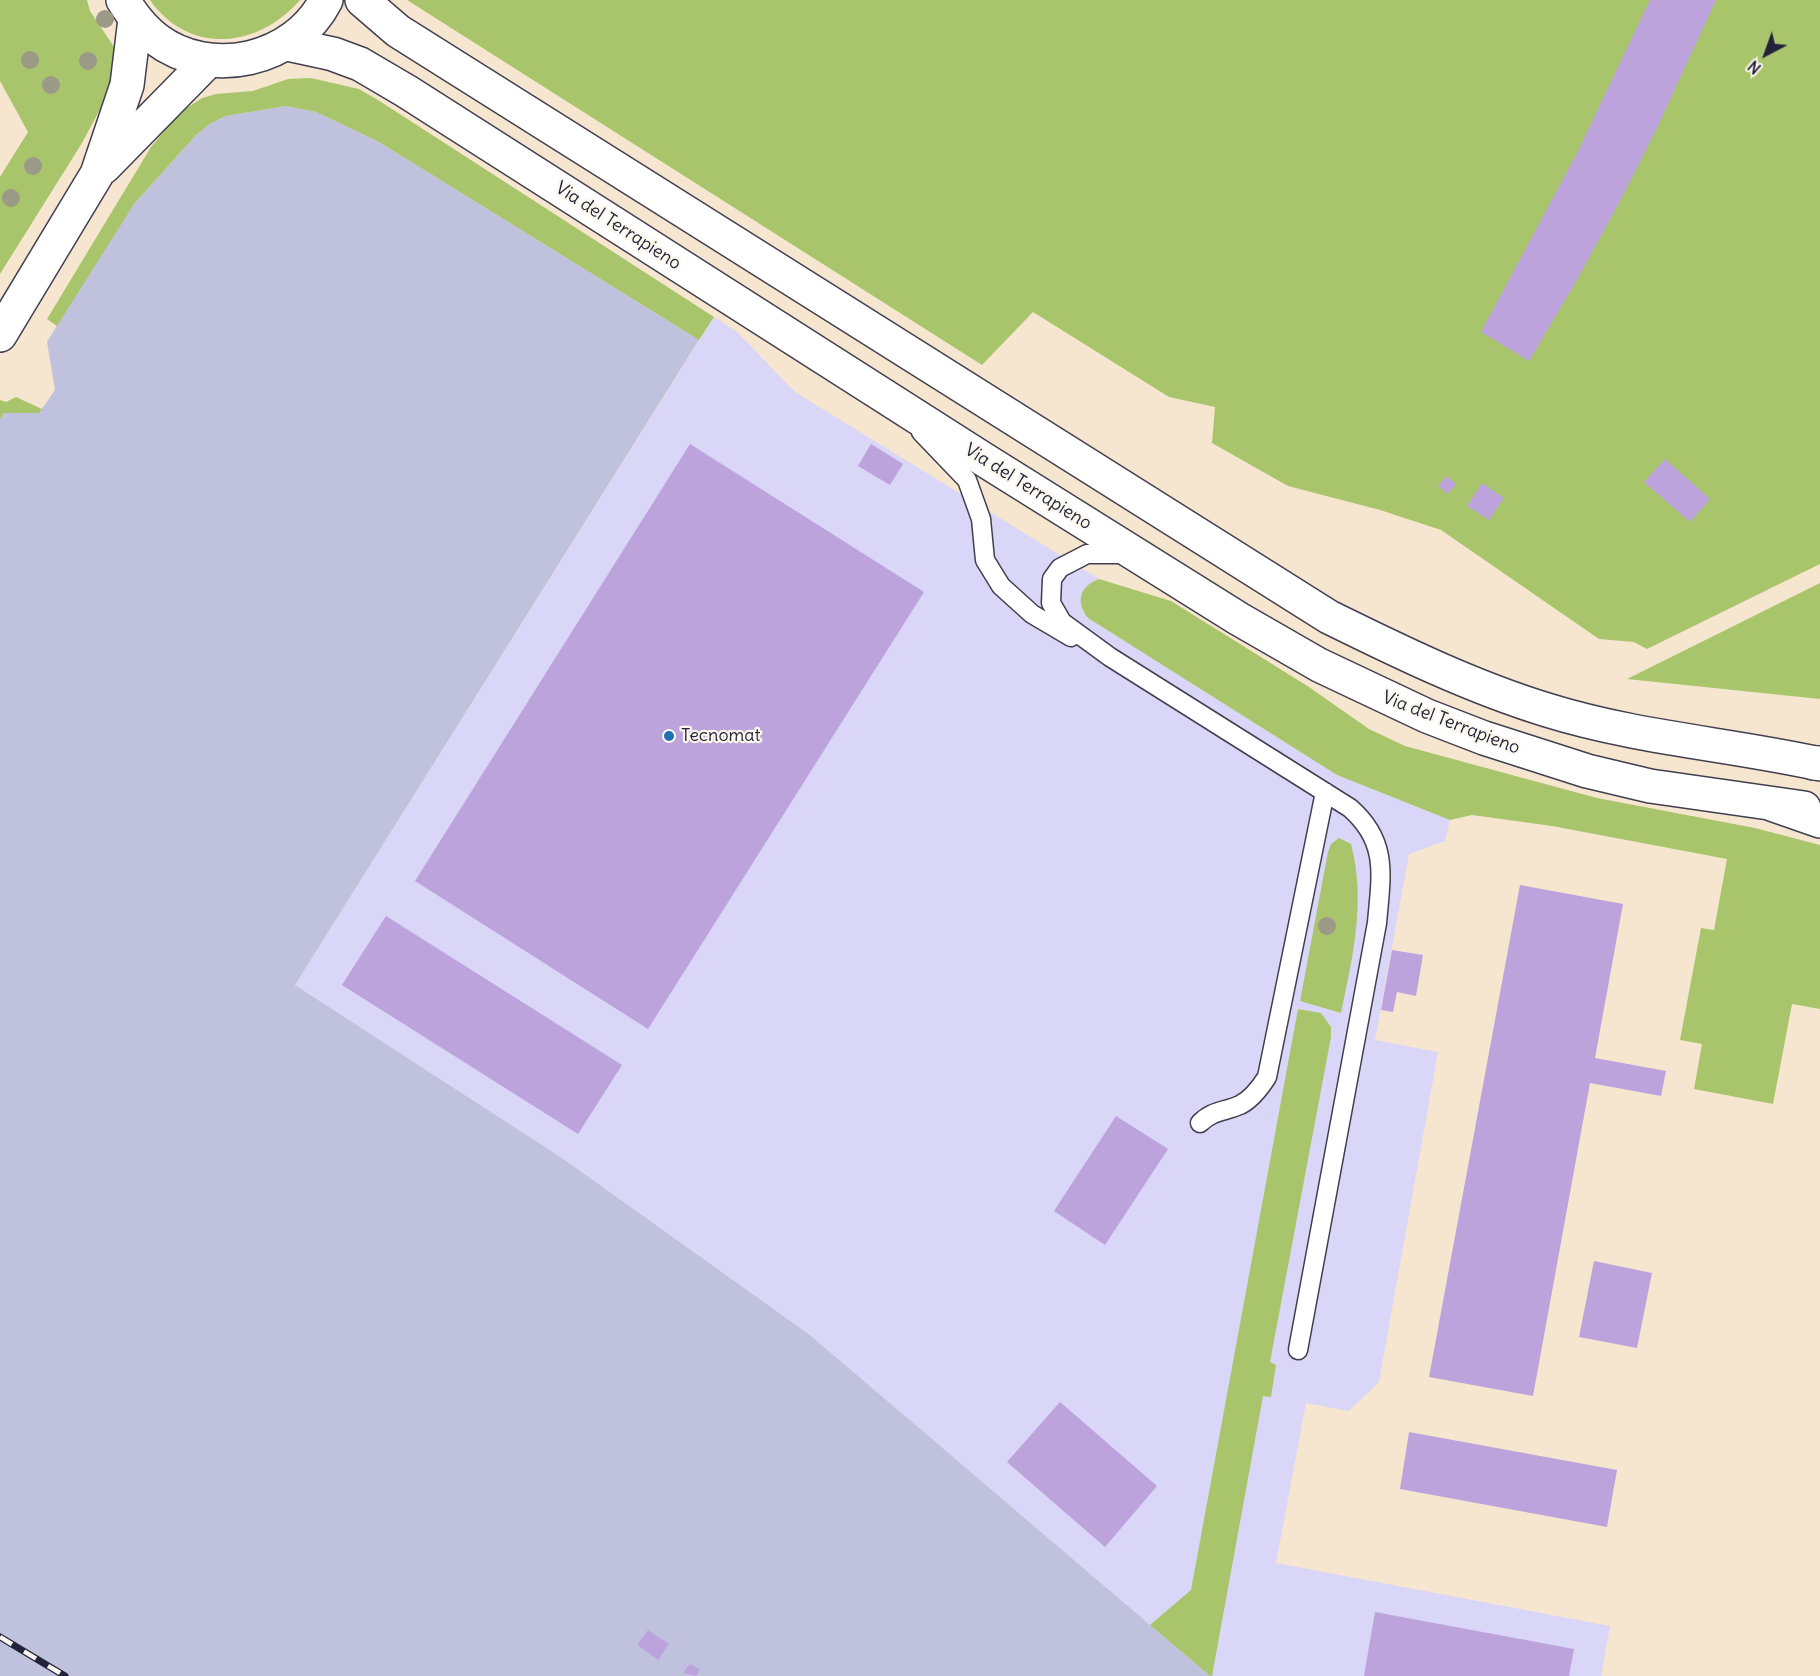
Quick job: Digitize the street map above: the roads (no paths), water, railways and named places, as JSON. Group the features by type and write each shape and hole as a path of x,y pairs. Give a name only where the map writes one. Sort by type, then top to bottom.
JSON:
{"main road":[{"path":"129,10 156,39 181,53 208,60 236,61 262,55 287,44 306,28 326,0"},
{"path":"362,0 398,31 1329,617 1444,671 1547,710 1652,736 1818,763"},
{"path":"0,335 97,174 127,85 129,10"},
{"name":"Via del Terrapieno","path":"287,44 333,54 360,64 396,85 1134,554 1319,665 1427,716 1484,738 1587,771 1650,786 1820,810"},
{"path":"97,174 208,60"},
{"path":"1774,805 1820,821"}],"lane":[{"path":"881,394 967,480 981,519 985,560 1000,586 1032,614 1110,657 1325,792 1367,823 1376,841 1381,872 1377,923 1298,1350"},
{"path":"1110,657 1062,622 1051,603 1052,579 1060,568 1087,554 1134,554"},
{"path":"1200,1123 1209,1114 1240,1105 1257,1092 1267,1077 1325,792"}],"railway":[{"path":"0,1637 65,1676"}],"place":[{"name":"Tecnomat","path":"669,736"}]}
